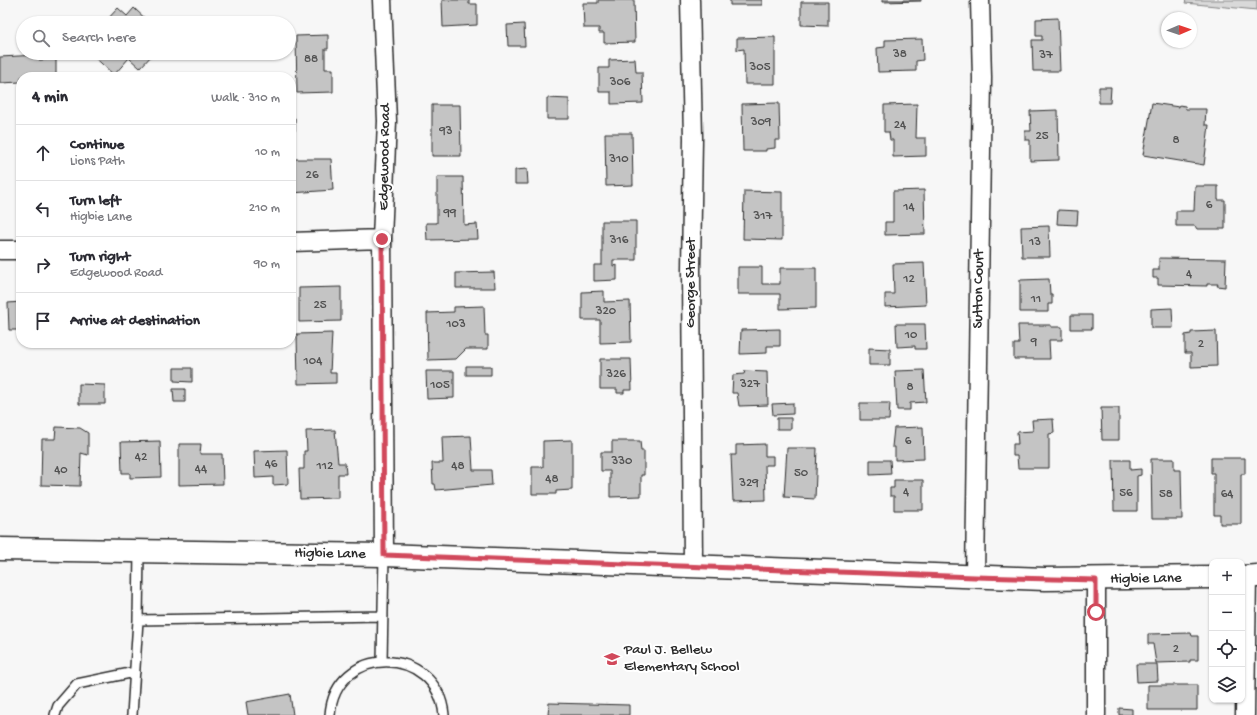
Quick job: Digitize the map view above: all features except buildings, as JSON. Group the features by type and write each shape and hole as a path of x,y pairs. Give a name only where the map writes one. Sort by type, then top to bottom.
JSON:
{"main road":[{"name":"Higbie Lane","path":"0,549 384,555 975,577 1096,580 1209,577"}],"street":[{"name":"Edgewood Road","path":"382,0 387,121 382,239 384,555"},
{"name":"George Street","path":"690,0 693,138 691,269 693,566"},
{"name":"Sutton Court","path":"975,577 982,78 980,0"},
{"path":"296,242 382,239"},
{"path":"0,250 16,250"},
{"path":"1244,715 1249,576"},
{"path":"1096,580 1096,715"}],"lane":[{"path":"132,715 138,620 139,550"},
{"path":"382,661 384,555"},
{"path":"138,620 383,616"},
{"path":"330,715 331,706 338,689 349,675 365,665 382,661 402,662 420,671 434,685 443,703 444,715"},
{"path":"56,715 58,706 77,684 135,672"}],"shaded area":[{"path":"1186,0 1257,0 1257,10 1185,3"}],"place":[{"name":"Paul J. Bellew Elementary School","path":"612,659"}],"route":[{"path":"382,239 385,513 384,555 975,577 1096,580 1096,612"}]}
